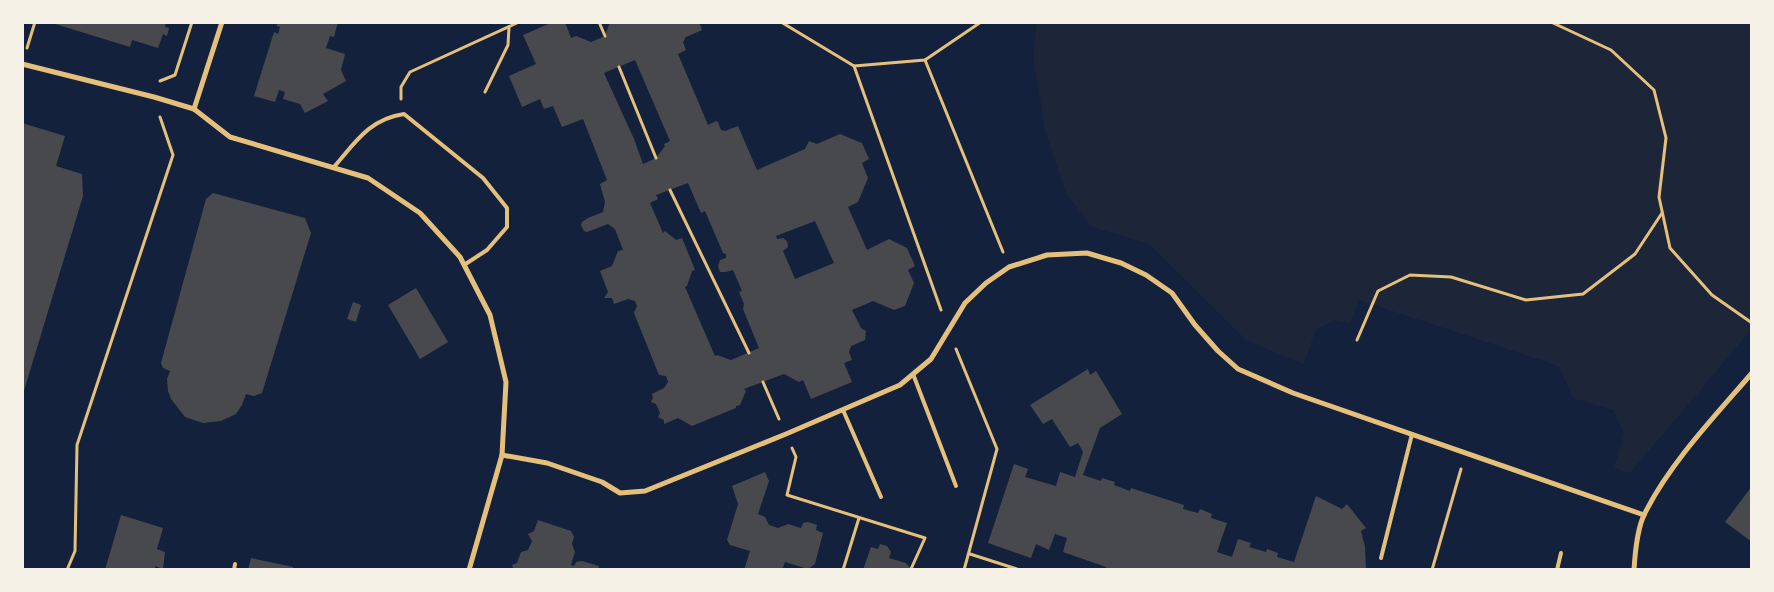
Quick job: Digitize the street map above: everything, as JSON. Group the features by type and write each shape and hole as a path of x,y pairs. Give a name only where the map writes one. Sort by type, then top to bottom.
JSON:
{"street":[{"path":"194,109 222,22"},
{"path":"22,64 194,109 230,137 368,178 420,214 460,257 490,315 506,382 502,456 469,570"},
{"path":"502,456 547,463 602,482 620,493 646,491 900,386 931,359 965,303 986,282 1009,267 1047,255 1087,253 1121,263 1146,275 1172,293 1195,325 1218,351 1238,368 1293,393 1644,515"},
{"path":"1634,570 1634,552 1644,515 1673,468 1751,374"}],"lane":[{"path":"333,168 367,129 390,116 404,114 483,178 507,208 508,228 487,250 464,265"},
{"path":"913,374 956,486"},
{"path":"843,410 881,496"},
{"path":"1381,558 1412,434"},
{"path":"1558,570 1561,553"},
{"path":"234,570 235,564"}],"path":[{"path":"26,51 35,22"},
{"path":"67,570 76,551 77,446 173,155 154,97 159,81 175,75 192,22"},
{"path":"404,114 401,87 410,72 519,22"},
{"path":"599,22 605,36"},
{"path":"781,22 854,66 925,60 981,22"},
{"path":"1551,22 1611,50 1654,90 1666,138 1659,196 1670,248 1712,296 1752,323"},
{"path":"485,92 508,45 509,27"},
{"path":"925,60 1009,267"},
{"path":"854,66 948,330 997,449 970,554 964,570"},
{"path":"619,67 656,158"},
{"path":"670,190 749,353"},
{"path":"1356,340 1378,291 1410,276 1451,277 1526,300 1583,294 1635,254 1662,213"},
{"path":"763,382 796,457 787,495 925,538 911,569"},
{"path":"1432,570 1465,453"},
{"path":"843,570 859,518"},
{"path":"970,554 1020,570"}],"shaded area":[{"path":"1037,22 1751,23 1751,330 1630,473 1614,468 1624,434 1613,410 1573,398 1559,366 1359,300 1350,323 1334,320 1316,329 1304,364 1246,340 1149,244 1092,227 1066,193 1045,130 1033,55"}],"building":[{"path":"166,22 165,27 169,28 167,36 163,34 158,48 132,40 130,47 52,23"},
{"path":"277,22 338,22 334,37 330,36 326,48 345,54 341,70 346,81 323,94 328,101 305,113 300,104 283,99 285,92 279,90 275,102 254,96 274,32 278,34 280,27 277,26"},
{"path":"553,22 565,22 571,38 576,36 591,42 605,36 610,22 699,22 702,30 686,37 683,42 686,50 678,54 708,125 716,121 721,130 725,131 738,126 757,170 805,149 809,141 817,144 840,134 862,143 869,159 862,163 868,178 858,202 848,207 867,250 889,239 907,248 915,266 908,270 914,283 905,306 894,310 873,301 852,310 861,328 866,331 865,340 851,346 849,352 852,360 844,363 852,382 811,399 803,380 799,382 784,374 744,389 746,391 740,405 736,406 736,408 692,426 678,418 664,424 664,420 658,417 660,413 656,404 651,402 652,394 664,388 668,382 666,376 659,375 634,313 637,306 635,301 628,299 614,304 612,298 604,298 608,292 600,271 612,266 618,251 623,250 615,229 608,224 587,232 584,231 581,225 588,218 603,212 605,202 600,184 607,180 583,119 562,127 553,106 544,109 540,99 522,107 509,76 536,64 523,35","holes":["635,60 670,141 664,144 665,146 656,158 643,164 634,139 604,73","688,183 701,213 705,211 723,253 726,254 726,258 720,260 718,266 720,272 733,270 742,291 739,292 744,304 743,309 759,348 731,360 715,356 685,287 692,271 695,270 682,238 676,240 665,231 663,233 650,203 658,199 656,195","815,221 834,263 795,279 783,251 788,247 787,241 783,238 777,239 776,236"]},
{"path":"22,123 65,136 56,166 82,174 83,196 23,394"},
{"path":"213,193 305,218 311,233 262,393 254,396 246,394 236,414 221,421 203,423 185,417 171,399 167,379 170,371 163,368 161,363 206,199"},
{"path":"416,288 448,342 420,359 388,305"},
{"path":"353,302 361,305 356,322 347,319"},
{"path":"1088,369 1090,375 1096,371 1122,414 1100,428 1083,475 1101,481 1102,478 1115,482 1114,485 1130,491 1131,488 1184,505 1183,509 1198,513 1200,509 1212,514 1211,518 1227,523 1217,552 1232,557 1238,539 1251,543 1249,547 1266,552 1267,549 1278,553 1277,557 1294,562 1316,496 1342,509 1347,504 1366,528 1361,531 1365,547 1366,570 1105,570 1106,567 1063,552 1067,538 1055,534 1049,550 1036,544 1031,558 988,543 1014,464 1028,469 1025,477 1056,486 1060,472 1075,477 1083,452 1078,443 1070,447 1052,419 1043,424 1030,405"},
{"path":"765,472 769,481 758,514 765,517 769,525 778,528 788,524 801,528 803,523 808,522 817,525 816,530 823,533 815,564 808,569 785,562 782,570 744,570 750,551 730,545 727,540 738,504 732,486"},
{"path":"1752,486 1752,542 1725,522"},
{"path":"121,515 163,528 157,549 165,552 163,569 155,566 155,570 105,570"},
{"path":"538,520 571,531 574,537 572,544 575,552 571,565 574,566 576,562 582,561 599,566 598,570 514,570 512,565 517,563 521,552 528,550 532,541 528,534 534,531"},
{"path":"880,544 887,546 891,552 889,558 906,563 912,570 863,570 871,547 878,549"},
{"path":"251,558 293,567 292,570 248,570"}]}
